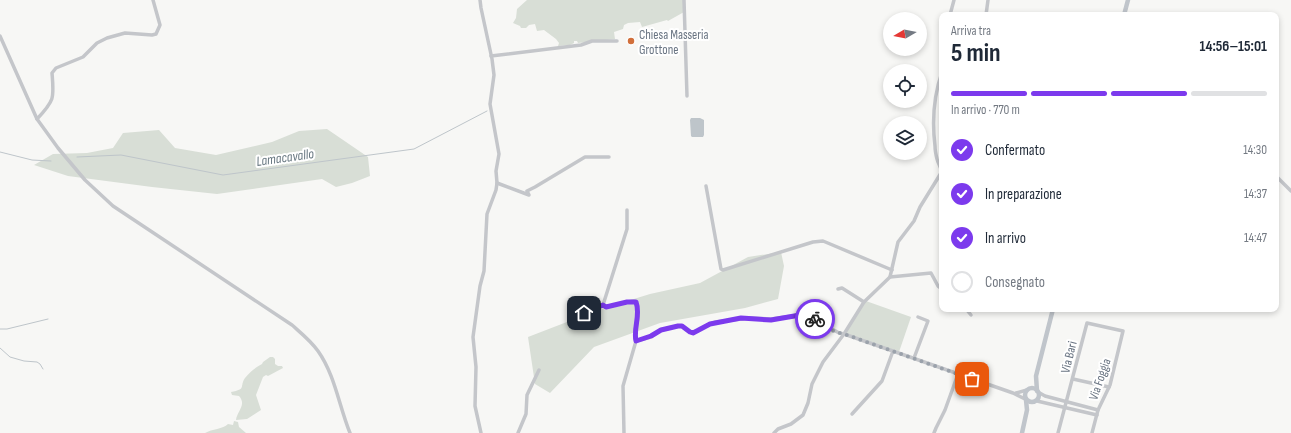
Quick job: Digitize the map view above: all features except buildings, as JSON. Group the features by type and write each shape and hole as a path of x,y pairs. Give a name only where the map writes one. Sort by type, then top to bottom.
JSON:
{"main road":[{"path":"1125,12 1128,0"},
{"path":"1026,418 1031,407 1039,396 1037,391 1036,376 1052,312"},
{"path":"1022,433 1027,410 1025,394 1036,376"},
{"path":"1027,390 1034,388 1037,391"},
{"path":"1026,400 1030,402 1036,401"}],"street":[{"path":"37,119 46,109 53,97 54,91 52,73 56,68 83,57 97,43 107,38 125,34 156,34 160,24 153,0"},
{"path":"480,0 480,8 492,56 494,75 490,104 499,154 496,171 496,190 486,214 484,271 480,286 474,337 476,406 481,433"},
{"path":"684,0 687,96"},
{"path":"951,12 954,0"},
{"path":"986,12 988,0"},
{"path":"0,36 37,119 58,148 85,180 113,206 292,325 308,339 319,352 329,371 350,433"},
{"path":"492,56 581,45 592,41 617,41"},
{"path":"939,86 935,105 934,129 937,160 939,164"},
{"path":"497,183 529,195 527,190 535,187 585,157 608,157"},
{"path":"774,433 778,428 791,424 803,415 812,384 824,362 864,302 890,277 898,242 914,221 939,176"},
{"path":"1279,179 1291,191"},
{"path":"706,186 721,269 723,270 813,242 824,241 892,270"},
{"path":"603,305 627,229 627,210"},
{"path":"890,277 931,273 939,287"},
{"path":"838,289 842,288 864,302"},
{"path":"584,313 603,305 606,307 627,302 636,302 638,319 636,339 623,386 624,433"},
{"path":"636,339 651,336 661,330 678,326 682,326 693,333 715,322 745,318 771,320 807,314 835,332 1013,393 1026,400"},
{"path":"914,358 928,321 918,317"},
{"name":"Via Bari","path":"1058,433 1087,323 1124,331"},
{"name":"Via Foggia","path":"1092,433 1098,410 1109,387 1124,331"},
{"path":"852,414 882,381 893,351"},
{"path":"518,433 526,414 527,395 539,370"},
{"path":"934,433 946,410 958,374"},
{"path":"1073,379 1109,387"},
{"path":"1013,393 1027,390"},
{"path":"1037,391 1044,396 1098,410"},
{"path":"1036,401 1097,415"}],"shaded area":[{"path":"527,0 684,0 684,12 668,21 642,27 640,22 628,23 624,25 623,29 614,32 615,39 578,43 577,41 574,41 574,43 570,45 558,46 559,43 556,39 544,30 537,31 535,24 529,25 526,28 521,28 513,23 516,18 517,9"},
{"path":"691,118 700,118 704,120 703,137 691,136"},
{"path":"327,129 368,157 370,176 336,187 322,179 217,194 68,176 34,165 53,154 87,153 113,148 123,133 159,130 175,148 216,155 272,142 299,131"},
{"path":"781,252 784,266 778,299 745,308 660,323 594,347 550,393 535,384 528,337 598,310 650,294 700,283 748,257"},
{"path":"866,301 911,317 899,352 844,334"},
{"path":"270,357 275,359 275,364 282,366 283,368 263,377 256,395 261,410 247,419 236,420 242,402 239,396 232,395 231,392 241,389 245,378"},
{"path":"234,421 238,422 239,427 246,433 205,433 228,424 233,425"}],"waterway":[{"name":"Lamacavallo","path":"77,157 121,155 223,175 414,149 487,111"},
{"path":"0,152 32,160 51,161"},
{"path":"0,329 7,329 48,319"},
{"path":"0,348 10,357 24,361 37,362 43,369"}],"way so far":[{"path":"815,319 835,332 972,379"}],"place":[{"name":"Chiesa Masseria Grottone","path":"631,41"}],"route":[{"path":"584,313 603,305 606,307 627,302 636,302 638,319 635,330 636,341 658,333 661,330 678,326 682,326 693,333 710,324 741,318 771,320 806,314 815,319"}]}
